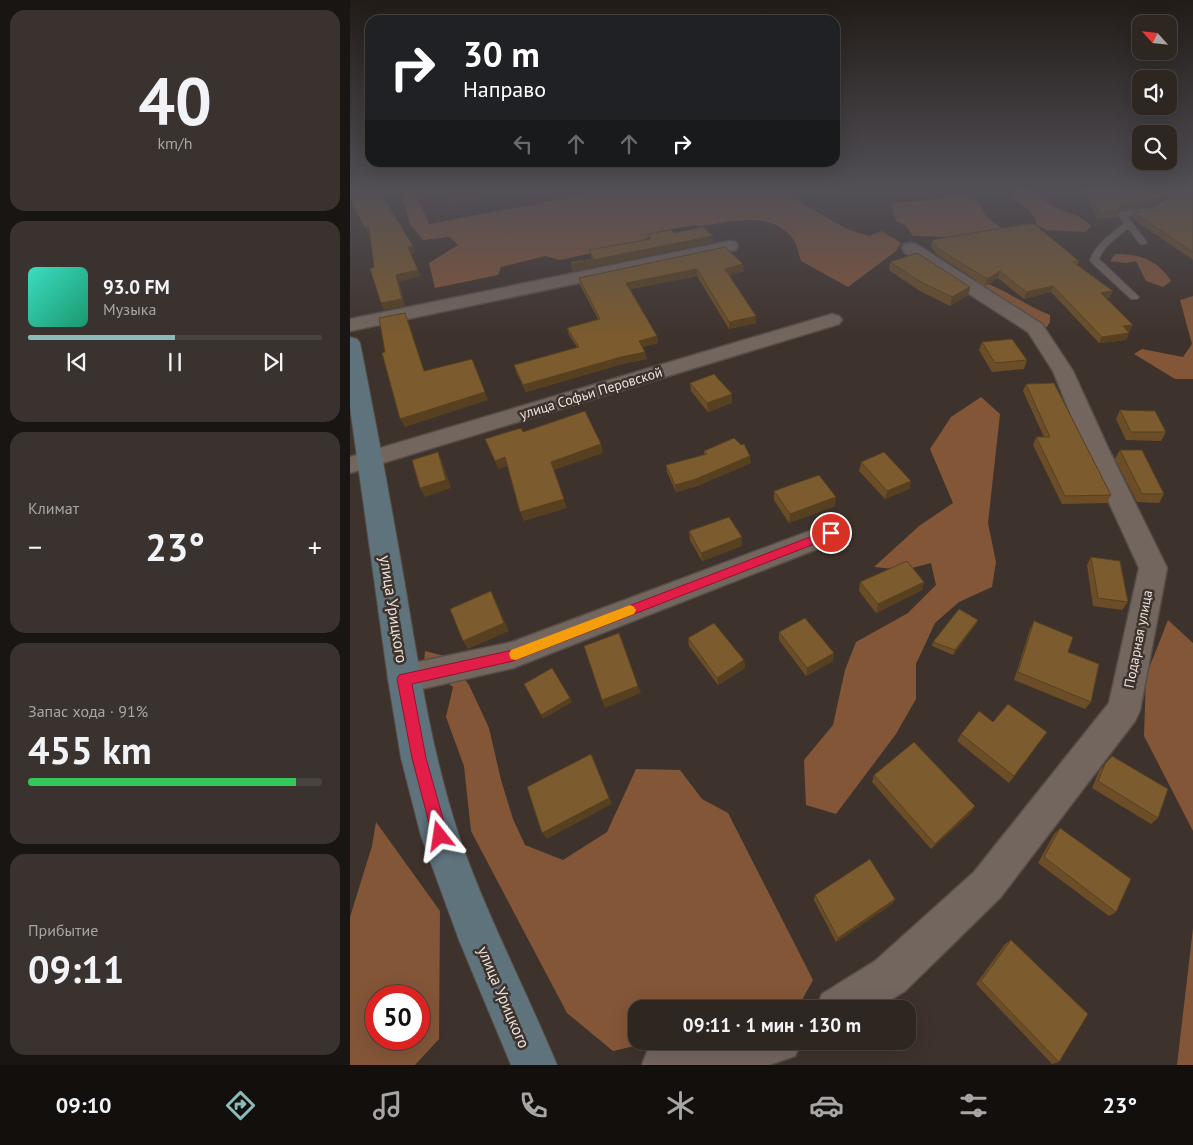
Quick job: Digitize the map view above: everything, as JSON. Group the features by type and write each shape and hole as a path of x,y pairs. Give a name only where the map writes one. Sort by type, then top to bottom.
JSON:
{"main road":[{"name":"улица Урицкого","path":"350,344 361,462 419,758 440,836 480,940 534,1065"}],"street":[{"path":"350,325 730,246"},
{"name":"Подарная улица","path":"851,1000 890,976 987,885 1124,710 1153,568 1097,450 1063,371 1035,328 910,248"},
{"name":"улица Софьи Перовской","path":"361,462 832,320"},
{"path":"404,679 513,655 831,533"},
{"path":"664,1065 736,1050"}],"lane":[{"path":"1112,239 1096,251 1094,260 1134,298"},
{"path":"1140,239 1143,242"}],"shaded area":[{"path":"451,239 645,239 638,243 560,260 545,256 501,267 498,275 435,288 429,263 458,245"},
{"path":"793,239 894,239 901,243 896,251 848,287 801,261"},
{"path":"1115,254 1132,255 1147,259 1160,268 1171,281 1163,287 1146,281 1136,261 1126,263 1110,261"},
{"path":"976,280 995,287 1050,315 1050,322 1046,328 1027,320 974,284"},
{"path":"1193,296 1193,379 1175,379 1134,354 1142,349 1183,357 1192,344 1180,300"},
{"path":"981,397 1000,414 988,523 996,562 992,587 959,602 935,623 916,664 916,699 896,734 836,814 806,805 804,760 833,725 845,670 856,642 908,613 936,585 931,563 904,570 874,567 919,526 953,503 930,449 951,417"},
{"path":"1168,620 1193,643 1193,831 1144,736 1146,676"},
{"path":"425,651 448,657 469,685 489,728 501,780 513,819 525,845 563,860 607,832 636,769 680,770 702,799 728,813 813,980 802,1000 628,1000 628,1048 613,1051 567,1013 471,831 464,766 446,717 453,687 424,665"},
{"path":"376,822 440,911 439,1039 430,1049 430,985 365,985 365,1050 429,1050 415,1065 350,1065 350,917 372,846"},
{"path":"1193,928 1193,1065 1177,1065"}],"building":[{"path":"370,239 409,239 413,246 408,247 418,270 396,275 402,299 381,303 370,269 374,267"},
{"path":"651,239 699,239 572,264 571,262 594,259 589,250"},
{"path":"1052,239 1079,261 1073,262 1113,291 1101,293 1133,325 1123,326 1129,333 1102,337 1053,286 1026,292 1000,271 987,279 937,248 932,240"},
{"path":"1173,239 1193,239 1193,252"},
{"path":"725,247 743,264 725,269 756,316 729,322 697,269 626,283 657,336 639,341 645,352 523,385 514,365 579,347 567,328 600,319 579,278"},
{"path":"917,253 970,287 952,297 921,282 890,262"},
{"path":"405,313 424,371 472,359 485,392 400,419 382,353 385,352 379,318"},
{"path":"1012,339 1027,360 995,363 982,342"},
{"path":"714,374 732,394 707,403 690,383"},
{"path":"1054,383 1111,495 1065,496 1036,437 1050,437 1026,384"},
{"path":"1120,410 1155,411 1166,432 1131,432"},
{"path":"585,411 601,444 551,462 564,499 520,512 505,457 495,461 485,439 521,428 523,432"},
{"path":"734,438 741,445 744,444 750,456 696,479 675,485 666,465 707,454 704,451"},
{"path":"1120,450 1142,450 1164,494 1142,494"},
{"path":"438,452 446,480 420,488 412,460"},
{"path":"884,452 911,481 887,491 861,462"},
{"path":"819,475 836,497 790,514 774,491"},
{"path":"729,517 742,537 701,553 689,531"},
{"path":"1091,557 1120,561 1128,602 1098,598"},
{"path":"907,561 924,582 878,604 860,582"},
{"path":"491,591 504,623 463,641 450,609"},
{"path":"959,609 978,620 955,650 933,642"},
{"path":"805,618 834,653 807,668 779,632"},
{"path":"1034,621 1073,637 1068,652 1099,664 1091,702 1018,672"},
{"path":"714,623 744,660 717,678 688,638"},
{"path":"619,633 638,686 602,700 584,646"},
{"path":"552,668 570,698 541,715 524,684"},
{"path":"1008,704 1047,732 1014,776 961,734 979,711 993,722"},
{"path":"914,742 975,806 935,844 874,775"},
{"path":"591,754 609,798 542,833 527,787"},
{"path":"1112,756 1168,789 1158,818 1098,781 1105,764"},
{"path":"1060,828 1131,879 1116,912 1044,857"},
{"path":"870,859 895,899 838,938 815,895"},
{"path":"1011,940 1088,1014 1059,1062 981,981"}],"slow traffic":[{"path":"516,654 630,610"}],"route":[{"path":"440,836 419,758 404,679 513,655 831,533"}]}
